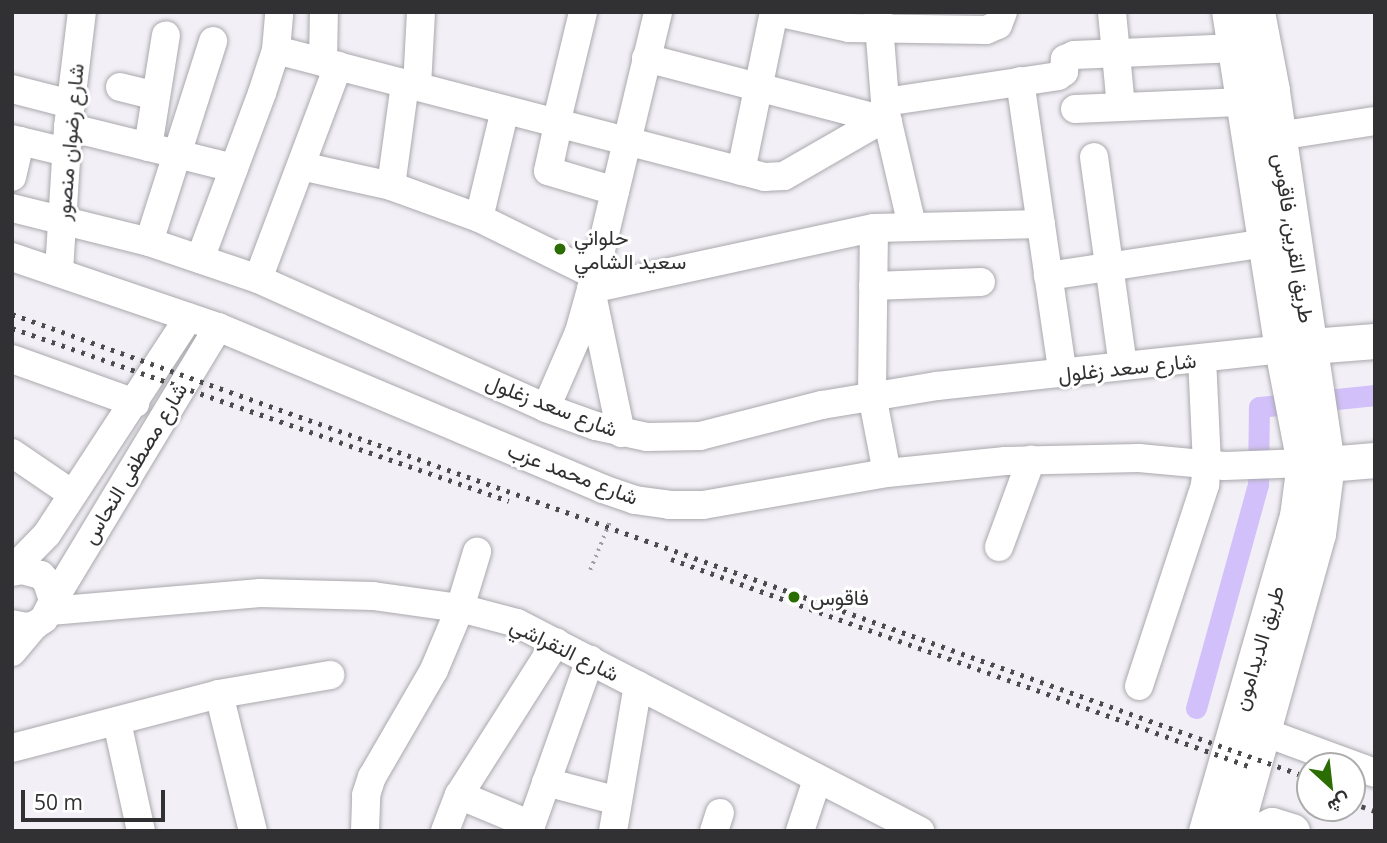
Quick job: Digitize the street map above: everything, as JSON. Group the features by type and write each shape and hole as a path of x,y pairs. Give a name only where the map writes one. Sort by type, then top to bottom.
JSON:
{"main road":[{"name":"طريق القرين, فاقوس","path":"1229,12 1237,48 1266,243 1299,361"},
{"name":"طريق القرين, فاقوس","path":"1257,12 1278,136 1308,455"},
{"name":"شارع سعد زغلول","path":"1299,361 1375,341"},
{"path":"1308,455 1375,460"},
{"name":"طريق الديدامون","path":"1206,831 1282,613 1318,534 1308,455"},
{"name":"طريق الديدامون","path":"1235,831 1261,731 1282,613"},
{"path":"1259,831 1272,825 1292,831"}],"street":[{"name":"شارع رضوان منصور","path":"59,271 68,128 82,12"},
{"path":"200,259 276,50 279,12"},
{"path":"258,279 301,166 330,64 324,12"},
{"path":"391,186 411,85 421,12"},
{"path":"583,12 547,165 548,171 615,191"},
{"path":"546,408 579,332 658,12"},
{"path":"741,172 775,12 849,28 879,21 986,30 998,25 1003,13"},
{"path":"1112,12 1121,107"},
{"path":"879,21 885,114 912,226"},
{"path":"148,147 166,35"},
{"path":"149,242 213,41"},
{"path":"276,50 627,144 765,177 784,176 885,114 1020,81 1060,75 1069,56 1237,48"},
{"path":"646,58 758,87 885,114"},
{"path":"1020,81 1063,374"},
{"path":"120,87 156,96"},
{"path":"12,89 68,128 234,168"},
{"path":"1075,110 1245,102"},
{"path":"479,218 505,110"},
{"path":"1278,136 1375,121"},
{"path":"12,177 16,140 68,128"},
{"path":"1094,157 1124,366"},
{"path":"301,166 391,186 479,218 593,282 874,228 1041,224"},
{"name":"شارع سعد زغلول","path":"12,208 149,242 258,279 546,408 621,433 661,438 701,436 873,395 1202,359 1299,361"},
{"path":"874,228 873,395 887,473"},
{"path":"1048,276 1266,243"},
{"name":"شارع محمد عزب","path":"12,257 218,327 635,500 669,505 703,505 887,473 1031,460 1139,458 1216,465 1308,455"},
{"path":"593,282 621,433"},
{"path":"873,286 981,282"},
{"name":"شارع مصطفى النحاس","path":"12,571 47,534 189,317"},
{"name":"شارع مصطفى النحاس","path":"12,652 218,327"},
{"path":"12,359 135,403"},
{"path":"1139,687 1216,465 1202,359"},
{"path":"12,453 72,494"},
{"path":"999,547 1031,460"},
{"path":"365,831 366,795 372,777 434,670 460,608 477,552"},
{"path":"12,571 22,570 41,575 47,582 37,615"},
{"name":"شارع النقراشي","path":"37,615 260,593 373,596 460,608 517,623 556,642 909,828"},
{"path":"445,831 459,795 556,642"},
{"path":"459,795 530,828 590,660"},
{"path":"12,748 219,694 330,676"},
{"path":"613,831 638,685"},
{"path":"219,694 253,831"},
{"path":"117,722 141,831"},
{"path":"1261,731 1375,773"},
{"path":"800,831 817,780"},
{"path":"546,782 618,801"}],"path":[{"path":"590,570 610,521"}],"waterway":[{"path":"1196,708 1258,484 1259,407 1375,395"}],"railway":[{"path":"12,314 1296,773"},
{"path":"12,328 509,501"},
{"path":"671,559 1254,768"},
{"path":"1366,808 1375,811"}],"place":[{"name":"حلواني سعيد الشامي","path":"560,249"},
{"name":"فاقوس","path":"794,597"}]}
